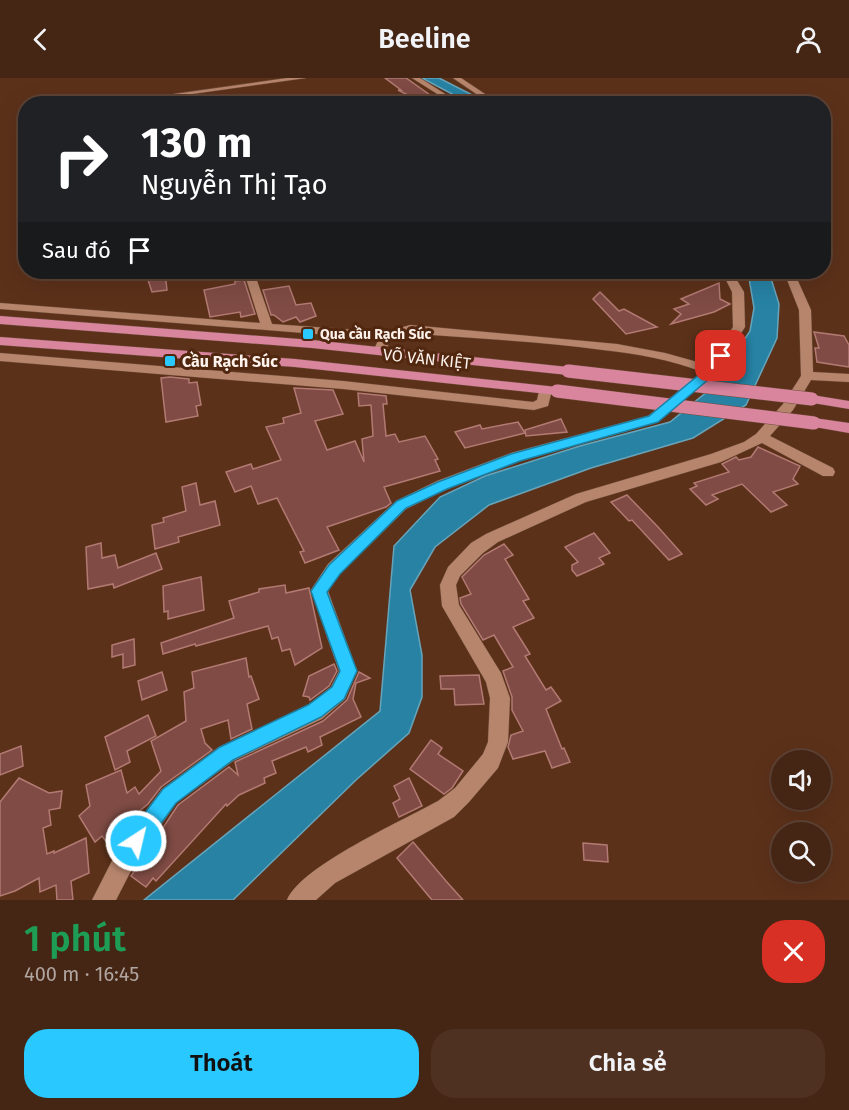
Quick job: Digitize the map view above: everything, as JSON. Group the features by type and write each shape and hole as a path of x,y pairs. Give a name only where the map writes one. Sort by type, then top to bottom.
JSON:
{"main road":[{"name":"VÕ VĂN KIỆT","path":"0,320 379,351 849,405"},
{"name":"VÕ VĂN KIỆT","path":"0,341 295,363 551,390 849,428"}],"street":[{"path":"178,94 303,78"},
{"path":"415,78 446,96"},
{"path":"456,78 484,96"},
{"path":"251,279 267,326"},
{"path":"104,900 126,857 147,824 169,796 226,754 315,711 338,693 348,671 319,591 334,569 402,505 442,485 516,457 653,419 711,371 739,327 738,292 731,279"},
{"path":"299,900 327,875 446,809 462,795 491,761 498,742 500,699 494,679 451,606 448,585 454,572 477,548 492,538 581,498 716,458 749,445 761,437 788,407 807,376 805,310 792,279"},
{"path":"0,306 387,336 410,329 583,343 663,355 689,361 711,371"},
{"path":"379,351 387,336"},
{"path":"0,357 344,385 534,406 543,403 551,390"},
{"path":"807,376 849,378"},
{"path":"761,437 828,472"}],"water":[{"path":"422,78 439,78 474,96 456,96"},
{"path":"749,279 771,279 779,304 777,338 746,405 693,438 591,468 489,505 435,547 410,590 422,655 422,697 409,733 356,780 233,900 144,900 380,711 394,546 440,497 485,476 580,446 670,422 714,386 750,331 754,308"}],"building":[{"path":"385,78 406,78 432,96 409,96 398,90 401,90"},
{"path":"148,279 166,279 167,290 152,292"},
{"path":"244,280 255,314 241,317 240,312 210,317 204,290"},
{"path":"719,283 720,299 730,304 714,312 671,324 681,314 674,309 689,304 681,299"},
{"path":"289,286 296,305 311,303 316,316 300,322 296,317 283,322 271,315 263,290"},
{"path":"600,292 619,311 624,309 657,327 626,334 593,299"},
{"path":"814,332 844,336 849,345 849,367 817,362 815,348 819,348"},
{"path":"161,378 189,379 189,383 197,382 201,405 196,406 198,416 166,422"},
{"path":"294,388 333,390 343,414 315,421 327,450 355,441 364,462 362,439 373,436 371,405 359,406 358,393 386,396 387,404 383,404 386,436 395,434 399,442 425,436 438,459 435,460 440,471 384,487 391,503 386,507 327,527 339,550 305,563 300,552 304,551 277,498 258,504 251,486 235,492 226,472 251,464 253,469 281,460 266,427 284,423 283,418 301,413"},
{"path":"561,419 567,432 526,436 525,430"},
{"path":"518,422 525,433 465,448 455,432 480,425 482,429"},
{"path":"758,447 800,466 793,479 798,484 773,492 787,505 771,512 742,484 712,495 718,499 706,505 690,489 697,486 694,483 729,472 722,464 736,457 739,460 751,457"},
{"path":"196,483 200,505 215,501 220,525 178,537 179,542 155,549 152,525 164,522 163,518 186,511 182,487"},
{"path":"627,495 682,554 669,560 632,520 629,521 611,502"},
{"path":"594,533 610,553 599,558 604,564 577,576 572,570 572,565 578,562 565,547"},
{"path":"101,543 102,558 115,555 118,568 156,553 162,569 114,588 113,584 88,589 86,547"},
{"path":"504,544 513,555 505,559 529,599 523,601 534,618 513,627 530,654 525,656 546,690 551,687 561,701 546,709 562,749 564,748 570,762 552,768 545,751 513,759 508,747 511,735 523,731 512,710 512,697 503,671 513,667 494,635 483,640 461,604 460,598 471,594 462,577 484,555"},
{"path":"201,577 204,610 168,619 168,611 164,612 163,586"},
{"path":"285,585 286,593 309,588 322,648 295,665 290,649 282,651 278,637 272,639 268,626 163,654 161,643 234,618 229,601 259,592 259,589"},
{"path":"134,639 135,665 123,668 123,654 112,657 112,645"},
{"path":"246,658 249,677 251,676 259,699 247,704 252,729 231,739 228,720 201,729 205,743 212,750 161,787 148,804 115,831 122,840 114,852 102,836 95,842 79,816 90,806 86,785 121,770 127,793 135,787 139,794 161,771 151,741 186,721 184,692 194,688 192,672"},
{"path":"334,664 337,671 329,686 310,700 309,697 303,696 309,676"},
{"path":"162,672 167,690 142,700 138,681"},
{"path":"359,672 370,678 356,683 353,699 361,717 320,737 322,745 308,752 306,747 272,761 276,773 264,778 265,783 239,795 227,806 226,804 156,881 153,878 146,887 131,876 178,805 229,767 238,775 235,762 323,721 347,700"},
{"path":"479,675 484,704 455,705 454,689 441,689 440,676"},
{"path":"148,715 156,736 127,751 130,762 115,770 105,737"},
{"path":"431,740 442,748 438,754 463,771 452,788 444,794 410,769"},
{"path":"21,746 23,766 0,775 0,754"},
{"path":"19,778 49,793 62,791 60,808 49,810 51,825 43,828 47,854 86,838 89,873 71,881 73,900 57,900 56,885 40,892 39,878 0,896 0,802"},
{"path":"409,778 422,806 399,817 393,803 400,799 394,786"},
{"path":"413,842 463,900 432,900 397,858"},
{"path":"583,843 607,845 608,862 584,860"}],"place":[{"name":"Qua cầu Rạch Súc","path":"308,334"},
{"name":"Cầu Rạch Súc","path":"170,361"}],"route":[{"path":"136,841 169,796 226,754 315,711 338,693 348,671 319,591 334,569 402,505 442,485 516,457 653,419 711,371 721,356"}]}
